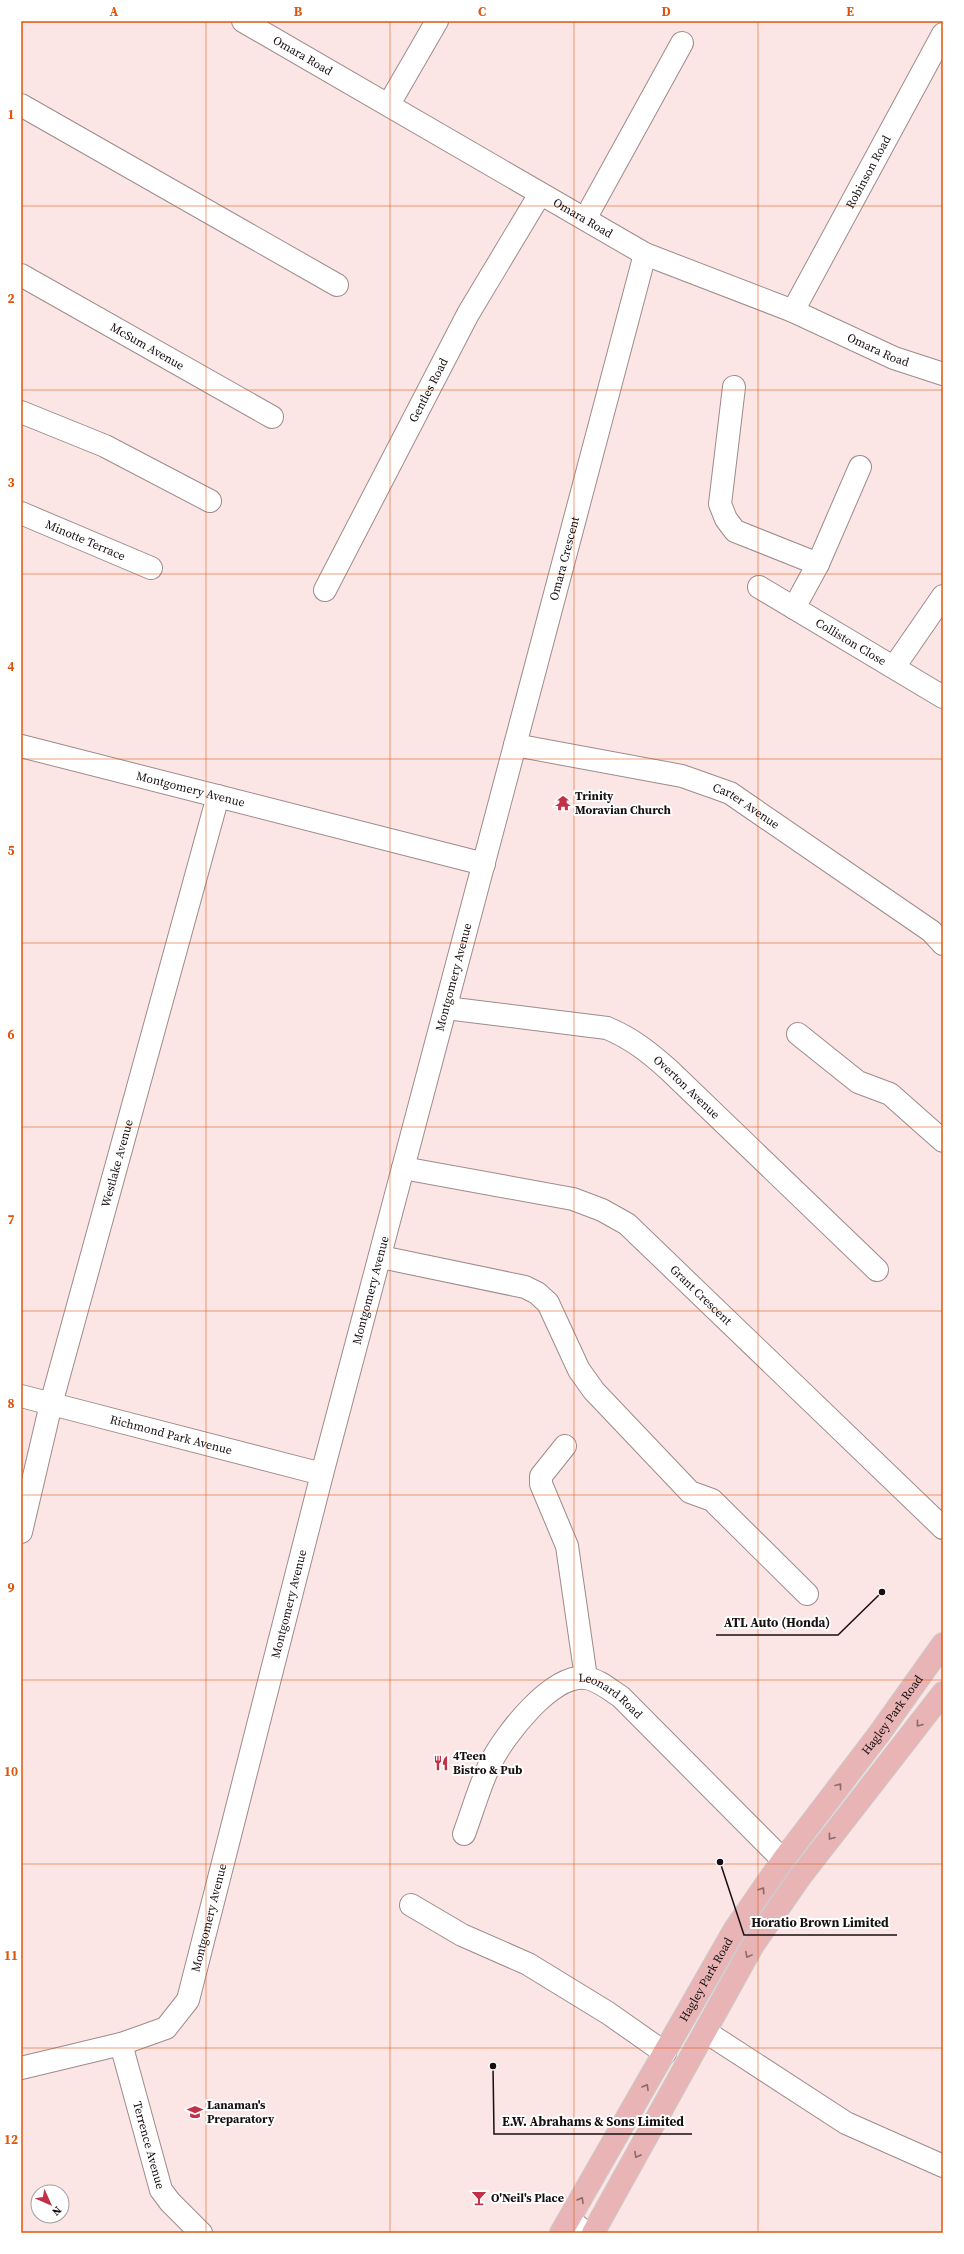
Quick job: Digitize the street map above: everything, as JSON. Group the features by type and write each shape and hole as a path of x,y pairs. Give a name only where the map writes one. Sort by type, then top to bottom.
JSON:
{"main road":[{"name":"Hagley Park Road","path":"572,2229 665,2053 736,1929 783,1860 879,1734 943,1644"},
{"name":"Hagley Park Road","path":"593,2233 753,1945 800,1877 943,1693"}],"street":[{"name":"Omara Road","path":"243,21 389,104 540,194 645,254 793,311 894,358 943,374"},
{"path":"389,104 436,21"},
{"name":"Robinson Road","path":"793,311 943,34"},
{"path":"585,219 682,43"},
{"path":"21,105 336,285"},
{"name":"Gentles Road","path":"325,590 468,314 540,194"},
{"name":"Omara Crescent","path":"484,864 645,254"},
{"name":"McSum Avenue","path":"21,275 272,418"},
{"path":"734,387 720,504 726,519 735,531 818,564"},
{"path":"21,412 105,446 210,501"},
{"path":"794,608 818,564 860,467"},
{"name":"Minotte Terrace","path":"21,513 151,568"},
{"name":"Colliston Close","path":"759,587 943,697"},
{"path":"894,667 943,596"},
{"name":"Carter Avenue","path":"515,745 682,776 730,793 930,931 943,944"},
{"name":"Montgomery Avenue","path":"21,746 484,864 322,1474 188,2000 166,2028 121,2044 21,2068"},
{"name":"Westlake Avenue","path":"21,1532 51,1404 218,796"},
{"name":"Overton Avenue","path":"446,1008 606,1028 626,1036 646,1050 669,1070 877,1270"},
{"path":"798,1034 858,1082 890,1094 943,1141"},
{"name":"Grant Crescent","path":"403,1168 573,1199 602,1210 627,1224 943,1528"},
{"path":"380,1257 525,1288 537,1293 548,1303 579,1370 594,1391 690,1492 712,1500 807,1594"},
{"name":"Richmond Park Avenue","path":"21,1396 322,1474"},
{"path":"564,1446 541,1476 541,1484 567,1546 586,1678"},
{"name":"Leonard Road","path":"464,1834 491,1761 510,1735 548,1692 573,1679 586,1678 600,1683 621,1697 783,1860"},
{"path":"411,1904 462,1935 528,1964 608,2013 665,2053"},
{"path":"706,2032 846,2123 943,2166"},
{"name":"Terrence Avenue","path":"121,2044 161,2190 170,2202 201,2233"}],"place":[{"name":"Trinity Moravian Church","path":"563,803"},
{"name":"ATL Auto (Honda)","path":"882,1592"},
{"name":"4Teen Bistro & Pub","path":"441,1763"},
{"name":"Horatio Brown Limited","path":"720,1862"},
{"name":"E.W. Abrahams & Sons Limited","path":"493,2066"},
{"name":"Lanaman's Preparatory","path":"195,2112"},
{"name":"O'Neil's Place","path":"479,2198"}]}
